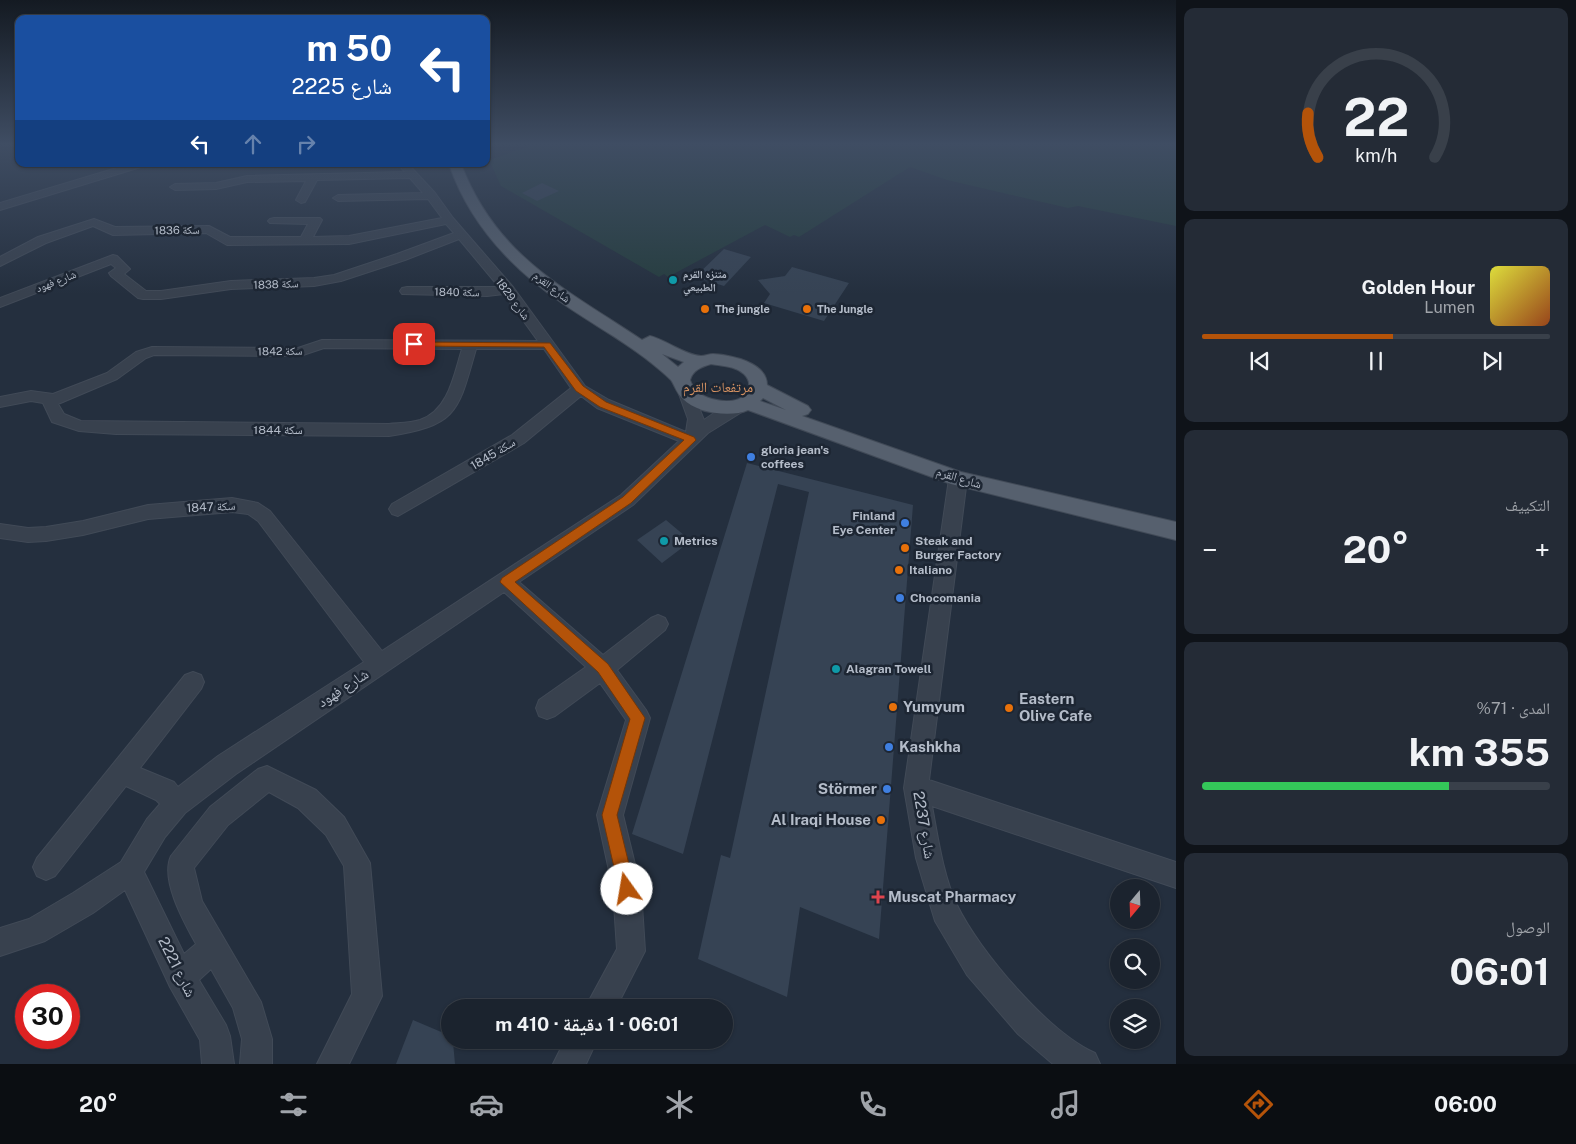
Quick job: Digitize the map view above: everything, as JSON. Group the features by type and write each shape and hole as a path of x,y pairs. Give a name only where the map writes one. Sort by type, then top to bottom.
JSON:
{"main road":[{"name":"شارع القرم","path":"467,195 475,210 489,228 522,263 551,288 663,362 684,387"},
{"name":"شارع القرم","path":"480,195 491,214 530,258 564,288 661,348 700,361"},
{"path":"722,359 745,366 758,380 749,399 719,407 706,405 684,387 686,369 700,361 722,359"},
{"name":"شارع القرم","path":"749,399 958,479 1176,531"},
{"name":"شارع القرم","path":"749,399 792,406 837,425 967,468 1176,517"}],"street":[{"path":"0,206 38,195"},
{"path":"301,200 304,195"},
{"path":"338,198 431,195"},
{"name":"1829 شارع","path":"431,195 449,220 508,290 580,388 603,404 692,438"},
{"path":"274,221 316,220 305,240"},
{"name":"سكة 1836","path":"0,262 42,240 94,222 113,231 209,229 227,241 364,238 449,220"},
{"name":"1838 سكة","path":"112,260 124,269 114,273 144,295 161,295 231,285 277,284 328,279 401,257 461,234"},
{"name":"شارع فهود","path":"0,303 112,260"},
{"name":"سكة 1840","path":"407,291 487,292 508,290"},
{"name":"سكة 1842","path":"54,399 112,376 141,355 152,351 300,352 322,344 547,345"},
{"name":"سكة 1844","path":"54,399 50,404 58,418 79,426 116,428 389,430 428,422 441,415 450,406 470,345"},
{"path":"684,387 696,419 692,438"},
{"name":"1845 سكة","path":"398,510 518,439 580,388"},
{"path":"0,402 31,396 54,399"},
{"name":"شارع فهود","path":"0,942 34,931 83,903 130,871 156,828 176,804 227,765 506,582 627,500 710,423 749,399"},
{"name":"2237 شارع","path":"958,479 916,788 929,858 945,910 977,965 1029,1023"},
{"name":"سكة 1847","path":"0,531 28,535 46,534 83,528 148,512 232,505 252,508 264,516 379,664"},
{"path":"506,582 603,668 638,718 610,815 627,889 631,951 605,999"},
{"path":"547,708 603,668 658,624"},
{"path":"46,867 193,682"},
{"path":"122,772 165,791 176,804"},
{"path":"256,1064 257,1039 246,1002 190,906 180,865 219,816 267,778 307,799 335,826 357,863 367,996 333,1064"},
{"path":"916,788 1176,875"},
{"name":"شارع 2221","path":"130,871 180,978 215,1036 218,1064"},
{"path":"180,978 214,948"},
{"path":"1029,1023 1070,1058 1084,1064"},
{"path":"569,1064 577,1049"}],"green space":[{"path":"516,195 866,195 799,237 794,235 790,237 765,225 668,277 664,274 659,277"},
{"path":"1010,195 1176,195 1176,226 1078,206 1068,208"}],"building":[{"path":"525,195 551,195 537,201"},
{"path":"724,249 751,257 724,286 695,277"},
{"path":"792,267 849,283 824,321 764,303 770,294 758,280 785,276"},
{"name":"Alagran Towell","path":"747,463 913,505 879,939 800,907 787,997 698,959 721,855 730,858 809,492 778,484 683,854 632,834"},
{"name":"Metrics","path":"666,520 691,541 662,563 637,540"},
{"path":"413,1020 441,1032 441,1049 454,1049 455,1064 396,1064"}],"place":[{"name":"متنزه القرم الطبيعي","path":"673,280"},
{"name":"The jungle","path":"705,309"},
{"name":"The Jungle","path":"807,309"},
{"name":"gloria jean's coffees","path":"751,457"},
{"name":"Finland Eye Center","path":"905,523"},
{"name":"Metrics","path":"664,541"},
{"name":"Steak and Burger Factory","path":"905,548"},
{"name":"Italiano","path":"899,570"},
{"name":"Chocomania","path":"900,598"},
{"name":"Alagran Towell","path":"836,669"},
{"name":"Yumyum","path":"893,707"},
{"name":"Eastern Olive Cafe","path":"1009,708"},
{"name":"Kashkha","path":"889,747"},
{"name":"Störmer","path":"887,789"},
{"name":"Al Iraqi House","path":"881,820"},
{"name":"Muscat Pharmacy","path":"878,897"}],"district":[{"name":"مرتفعات القرم","path":"718,387"}],"route":[{"path":"414,344 547,345 580,388 603,404 691,440 627,500 506,582 603,668 638,718 610,815 627,889"}]}
